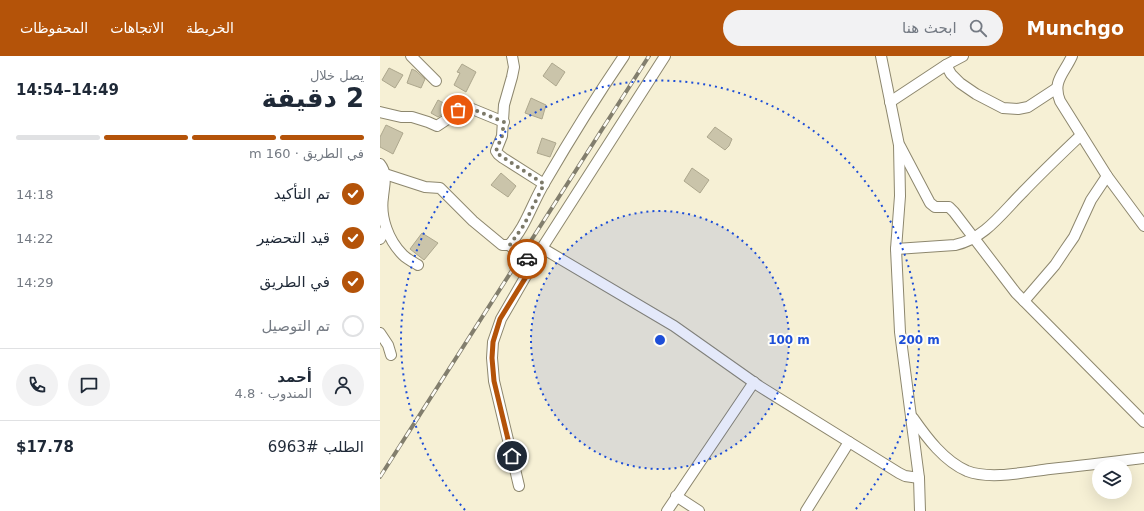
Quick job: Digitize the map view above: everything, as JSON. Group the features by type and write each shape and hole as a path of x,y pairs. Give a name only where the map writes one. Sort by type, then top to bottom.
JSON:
{"street":[{"path":"411,56 436,81"},
{"path":"512,56 514,67 504,105 502,136 496,151 498,154 544,184"},
{"path":"509,246 524,225 544,184 603,87 624,56"},
{"path":"519,486 494,381 492,358 493,342 500,319 534,264 542,248 664,56"},
{"path":"881,56 899,145 900,196 896,249 900,332 919,478 920,511"},
{"path":"890,102 946,65 963,56"},
{"path":"1072,56 1060,76 1057,88 1060,101 1107,176 1144,226"},
{"path":"946,65 951,74 960,83 976,94 1003,108 1018,109 1028,107 1057,88"},
{"path":"380,112 402,117 412,117 437,126 455,114 461,107 465,106 504,122"},
{"path":"896,249 955,246 963,244 974,238 993,224 1081,135"},
{"path":"899,145 930,203 935,207 948,207 954,212 1016,293 1144,422"},
{"path":"380,164 384,169 382,176 385,182 382,206 386,228 402,255 418,265"},
{"path":"382,176 425,187 440,188 473,221 502,246 509,246 534,264"},
{"path":"1024,301 1062,256 1074,237 1091,200 1107,176"},
{"path":"380,238 386,228"},
{"path":"542,248 674,326 754,382 899,473 906,476 919,478"},
{"path":"380,333 388,345 391,356"},
{"path":"667,511 754,382"},
{"path":"911,414 923,433 948,459 968,471 985,474 1011,474 1144,458"},
{"path":"806,511 849,442"},
{"path":"676,496 699,511"}],"building":[{"path":"552,63 565,72 556,86 543,76"},
{"path":"462,64 476,72 466,92 454,85 460,73 457,72"},
{"path":"389,68 403,75 395,88 382,80"},
{"path":"412,69 425,79 421,88 407,83"},
{"path":"531,98 546,105 542,119 525,113"},
{"path":"438,100 451,107 438,117 431,113"},
{"path":"386,125 403,133 393,154 380,147 380,137"},
{"path":"715,127 732,139 729,146 725,150 707,137"},
{"path":"542,138 556,143 550,157 537,153"},
{"path":"692,168 709,180 700,193 684,181"},
{"path":"501,173 516,186 508,197 491,185"},
{"path":"422,233 438,243 424,260 410,249"}],"railway":[{"path":"380,477 649,56"}],"way so far":[{"path":"458,110 465,106 504,122 502,136 496,151 517,168 544,184 524,225 509,246 527,259"}],"route":[{"path":"512,456 494,381 492,358 493,342 500,319 534,264 527,259"}]}
